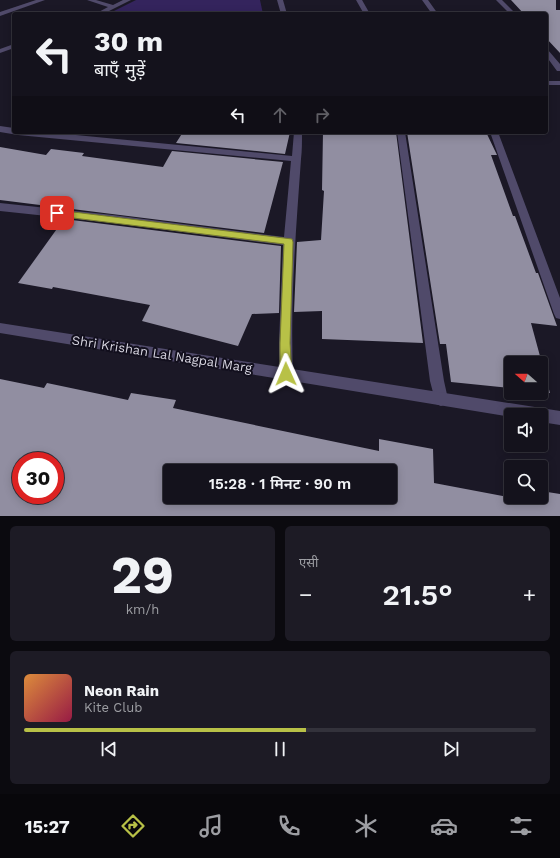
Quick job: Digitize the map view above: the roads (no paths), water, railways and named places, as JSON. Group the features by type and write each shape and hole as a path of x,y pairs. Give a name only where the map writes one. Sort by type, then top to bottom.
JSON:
{"street":[{"path":"0,14 42,0"},
{"path":"90,0 114,7"},
{"path":"103,12 128,0"},
{"path":"280,0 283,12"},
{"path":"359,0 366,12"},
{"path":"425,0 434,12"},
{"path":"499,0 511,12"},
{"path":"0,51 12,47"},
{"path":"548,54 560,69"},
{"path":"548,83 560,83"},
{"path":"0,129 12,131"},
{"path":"39,134 297,159"},
{"path":"286,374 285,343 289,242 298,134"},
{"path":"401,134 440,399"},
{"path":"495,134 560,314"},
{"path":"0,206 289,242"},
{"name":"Shri Krishan Lal Nagpal Marg","path":"0,328 560,418"}]}
